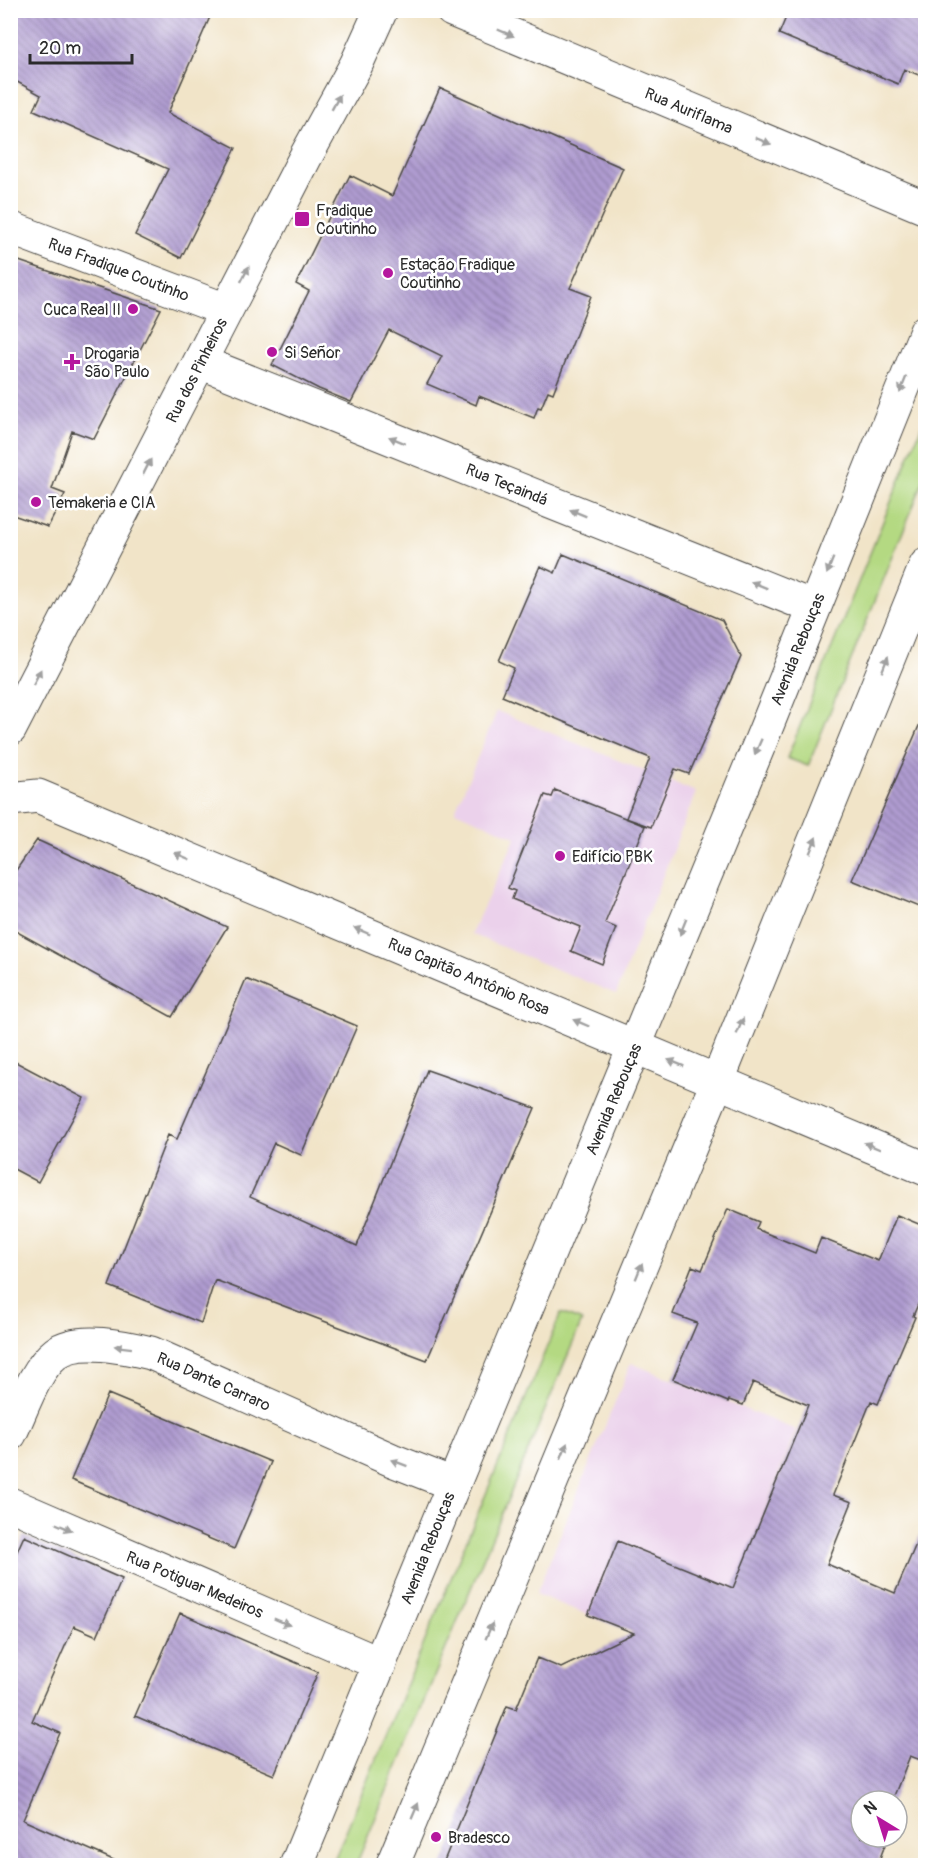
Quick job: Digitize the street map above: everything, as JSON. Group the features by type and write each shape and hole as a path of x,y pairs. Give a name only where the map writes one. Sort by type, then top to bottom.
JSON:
{"main road":[{"name":"Rua dos Pinheiros","path":"10,729 306,156 356,65 381,10"},
{"name":"Rua Auriflama","path":"452,10 926,208"},
{"name":"Rua Fradique Coutinho","path":"10,228 226,310"},
{"name":"Avenida Rebouças","path":"296,1866 764,733 926,331"},
{"name":"Rua Teçaindá","path":"200,362 813,607"},
{"path":"392,1866 718,1080 926,565"},
{"name":"Rua Capitão Antônio Rosa","path":"10,799 38,796 926,1169"},
{"name":"Rua Dante Carraro","path":"10,1434 38,1375 57,1353 78,1344 125,1347 152,1353 392,1460 453,1484"},
{"name":"Rua Potiguar Medeiros","path":"10,1504 380,1664"}],"shaded area":[{"path":"497,711 696,792 616,994 471,934 516,837 455,811"},
{"path":"631,1363 796,1430 752,1541 745,1593 618,1541 588,1615 536,1594"}],"green space":[{"path":"925,418 925,477 808,766 787,758"},
{"path":"561,1313 582,1321 356,1865 332,1865"}],"building":[{"path":"10,10 213,10 168,113 236,148 181,258 135,235 168,169 34,110 41,95 10,78"},
{"path":"789,10 926,10 926,78 904,69 898,84 779,34"},
{"path":"440,88 623,168 570,288 591,296 553,393 548,391 534,418 479,396 476,405 427,384 442,356 389,330 351,402 272,365 309,291 296,284 350,175 392,196"},
{"path":"10,258 161,309 94,439 72,431 52,489 65,494 48,527 10,514"},
{"path":"563,554 722,620 741,657 689,774 675,769 651,827 626,818 650,758 502,696 514,668 499,661 540,566 555,573"},
{"path":"926,712 926,910 852,880"},
{"name":"Edifício PBK","path":"555,790 645,826 605,923 616,928 602,964 571,951 581,927 512,899 515,891 508,888 545,795 552,797"},
{"path":"37,840 227,927 172,1017 10,928 10,879"},
{"path":"246,979 357,1026 301,1155 274,1143 250,1197 357,1246 427,1070 535,1108 427,1360 215,1280 201,1323 109,1286 168,1135 177,1139"},
{"path":"10,1059 84,1098 38,1182 10,1167"},
{"path":"728,1209 759,1222 756,1229 815,1253 821,1238 878,1261 897,1215 926,1227 926,1286 878,1404 871,1401 833,1495 852,1502 827,1564 895,1593 926,1521 926,1762 910,1756 897,1789 849,1789 849,1849 883,1849 877,1866 442,1866 507,1706 516,1709 537,1658 561,1668 634,1633 588,1615 618,1541 733,1588 808,1405 753,1382 743,1405 729,1400 728,1402 673,1379 697,1323 673,1314 692,1266 702,1270"},
{"path":"108,1394 271,1462 234,1549 71,1480"},
{"path":"24,1536 122,1579 97,1636 74,1626 32,1721 60,1733 23,1820 127,1866 10,1866 10,1567"},
{"path":"180,1613 318,1672 274,1775 135,1716"}],"place":[{"name":"Fradique Coutinho","path":"302,219"},
{"name":"Estação Fradique Coutinho","path":"388,273"},
{"name":"Cuca Real II","path":"133,309"},
{"name":"Si Señor","path":"272,352"},
{"name":"Drogaria São Paulo","path":"72,362"},
{"name":"Temakeria e CIA","path":"36,502"},
{"name":"Edifício PBK","path":"560,856"},
{"name":"Bradesco","path":"436,1837"}]}
